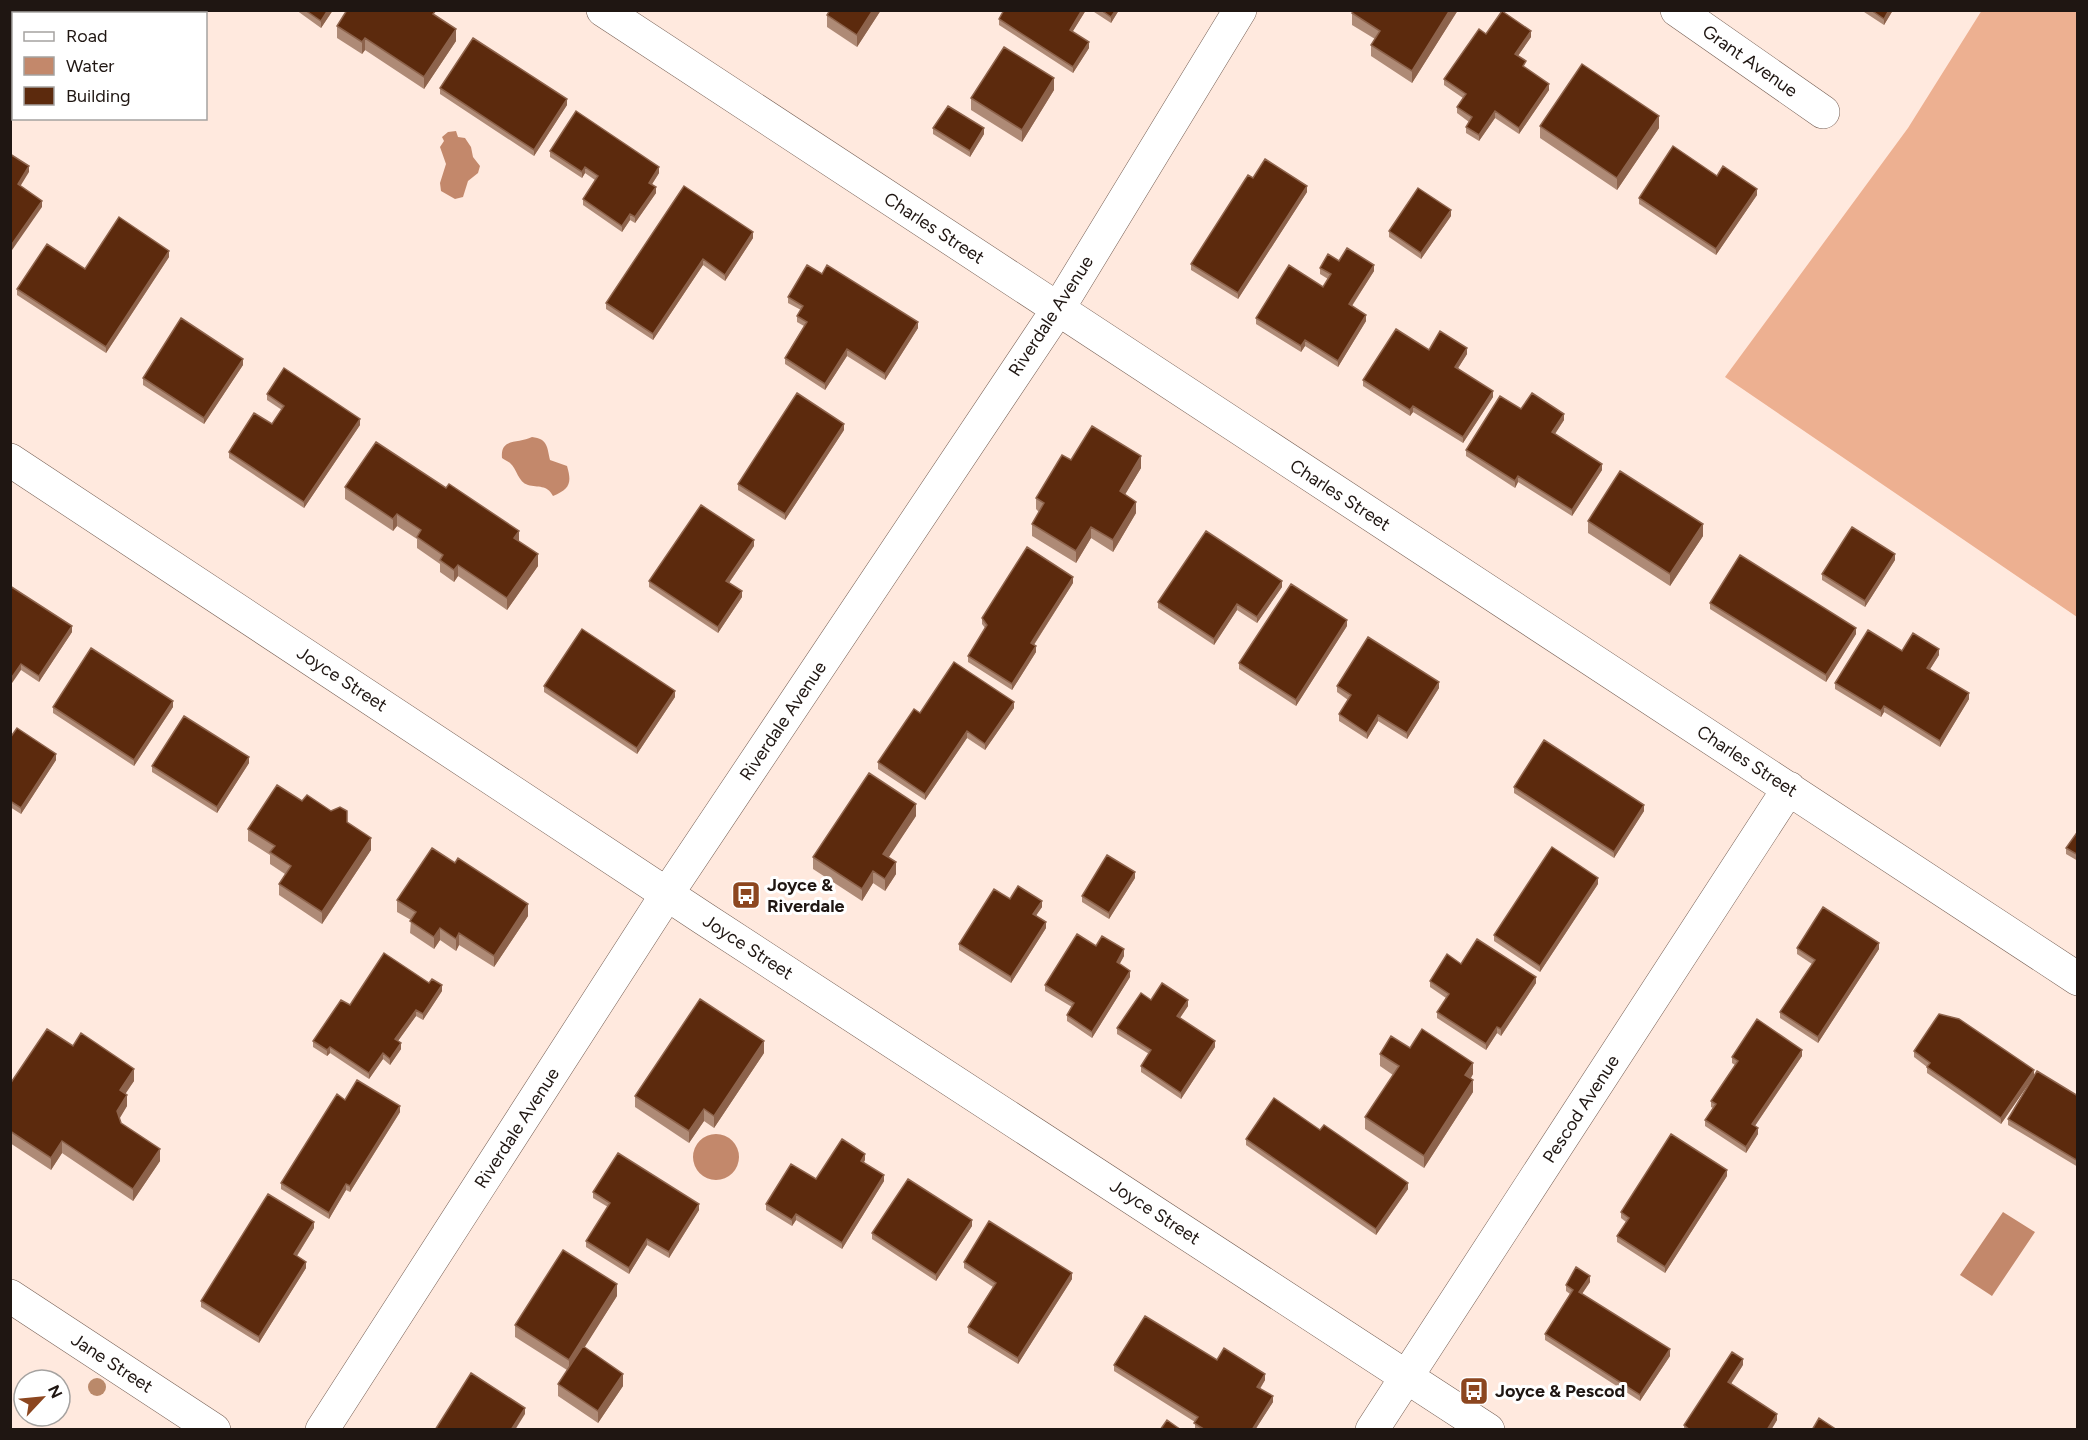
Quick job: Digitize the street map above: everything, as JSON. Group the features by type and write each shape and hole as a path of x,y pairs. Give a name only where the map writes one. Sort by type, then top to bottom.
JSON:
{"street":[{"name":"Charles Street","path":"603,10 2078,979"},
{"name":"Riverdale Avenue","path":"322,1430 667,894 1058,309 1240,10"},
{"name":"Grant Avenue","path":"1677,10 1823,112"},
{"name":"Joyce Street","path":"10,460 667,894 1488,1430"},
{"name":"Pescod Avenue","path":"1372,1430 1789,788"},
{"name":"Jane Street","path":"10,1296 214,1430"}],"shaded area":[{"path":"1982,10 2077,11 2077,617 1725,377 1908,128"}],"water":[{"path":"456,131 458,137 465,138 471,147 473,157 480,166 478,173 468,181 463,197 455,199 441,191 440,183 446,164 440,147 444,141 442,137 448,132"},
{"path":"532,437 544,442 550,460 567,466 568,485 563,491 553,496 545,488 525,483 509,462 502,458 502,451 507,444"},
{"path":"716,1134 732,1141 739,1157 732,1173 716,1180 700,1173 693,1157 700,1141"},
{"path":"2003,1212 2035,1232 1992,1296 1960,1275"}],"building":[{"path":"305,10 328,10 321,21"},
{"path":"347,10 436,10 433,14 456,29 424,77 365,38 362,42 337,26"},
{"path":"830,10 873,10 857,35 827,15"},
{"path":"1004,10 1082,10 1070,30 1089,42 1073,67 999,19"},
{"path":"1101,10 1116,10 1111,17"},
{"path":"1354,10 1450,10 1412,71 1371,45 1380,31 1352,13"},
{"path":"1871,10 1889,10 1884,19"},
{"path":"1502,11 1531,31 1515,54 1526,61 1523,66 1549,84 1519,128 1495,111 1479,135 1466,127 1472,117 1457,107 1466,94 1444,79 1479,29 1486,34"},
{"path":"473,38 567,99 534,150 440,88"},
{"path":"1004,47 1054,78 1022,130 971,98"},
{"path":"1582,64 1659,116 1617,178 1540,126"},
{"path":"948,106 984,128 970,151 933,128"},
{"path":"576,111 659,167 649,183 656,187 635,217 630,214 622,226 583,199 598,176 585,167 582,172 550,151"},
{"path":"1673,146 1717,176 1723,166 1757,189 1716,249 1639,198"},
{"path":"10,154 29,166 18,184 42,201 10,247"},
{"path":"1265,159 1307,186 1238,293 1191,264 1248,175 1253,178"},
{"path":"684,186 753,232 725,275 703,259 653,334 606,303"},
{"path":"1418,188 1451,210 1421,253 1389,231"},
{"path":"119,217 169,251 106,347 17,289 47,244 85,269"},
{"path":"1347,248 1374,265 1349,304 1366,315 1338,361 1305,340 1301,346 1256,318 1289,265 1323,287 1331,274 1320,268 1328,254 1339,261"},
{"path":"807,265 822,274 827,265 918,322 885,374 847,349 825,384 785,358 807,322 797,316 803,306 788,297"},
{"path":"181,318 243,359 204,418 143,378"},
{"path":"1396,329 1429,350 1440,331 1467,348 1455,367 1493,391 1463,437 1413,406 1410,410 1363,380"},
{"path":"284,368 360,419 304,502 229,452 254,413 272,424 284,406 267,394"},
{"path":"797,393 844,424 785,514 738,484"},
{"path":"1532,393 1564,414 1552,432 1602,464 1572,510 1518,476 1515,481 1466,450 1500,396 1521,409"},
{"path":"1092,426 1141,456 1120,491 1136,502 1113,540 1091,527 1076,551 1032,524 1044,503 1036,498 1062,455 1071,460"},
{"path":"376,442 446,488 449,484 519,531 514,538 538,554 507,598 458,565 454,570 440,560 443,555 417,537 421,530 397,514 393,519 345,487"},
{"path":"1620,471 1703,524 1670,574 1588,521"},
{"path":"701,505 754,540 726,581 742,591 718,627 649,581"},
{"path":"1852,527 1895,554 1865,601 1822,574"},
{"path":"1206,531 1282,581 1257,617 1237,604 1214,639 1158,602"},
{"path":"1027,547 1073,577 1031,643 1036,646 1012,684 968,656 987,625 982,618"},
{"path":"1740,555 1856,628 1826,675 1710,603"},
{"path":"1291,584 1347,620 1296,700 1239,663"},
{"path":"10,586 72,626 39,676 21,664 10,680"},
{"path":"582,629 675,691 637,748 544,686"},
{"path":"1868,630 1902,651 1913,633 1939,649 1927,668 1969,693 1940,741 1884,706 1881,711 1835,683"},
{"path":"1368,637 1439,682 1407,733 1378,715 1367,733 1339,714 1351,695 1337,686"},
{"path":"91,648 173,701 134,760 53,707"},
{"path":"954,662 1014,702 985,744 967,731 925,794 878,762 914,709 920,713"},
{"path":"184,716 249,757 217,807 152,766"},
{"path":"17,728 56,754 21,808 10,801 10,738"},
{"path":"1544,740 1644,805 1614,852 1514,787"},
{"path":"869,773 916,804 883,854 896,862 885,879 873,871 862,889 813,857"},
{"path":"277,785 302,801 307,795 331,811 340,807 347,811 347,822 371,838 322,912 279,884 291,866 270,852 275,846 248,829"},
{"path":"2078,831 2078,855 2066,848"},
{"path":"1552,847 1598,878 1540,966 1494,935"},
{"path":"432,848 455,863 458,858 528,904 494,956 459,933 456,939 440,928 434,937 410,921 416,912 397,900"},
{"path":"1107,855 1135,872 1109,913 1082,896"},
{"path":"1018,886 1042,901 1033,914 1046,922 1011,977 959,944 994,889 1010,899"},
{"path":"1823,907 1879,943 1818,1037 1780,1012 1815,960 1797,948"},
{"path":"1077,934 1096,946 1102,936 1124,949 1117,962 1130,971 1092,1032 1067,1015 1074,1003 1045,985"},
{"path":"1477,939 1536,977 1501,1029 1497,1027 1486,1044 1437,1012 1449,994 1430,981 1447,954 1461,964"},
{"path":"384,953 429,983 432,979 442,985 423,1014 416,1010 395,1039 401,1043 390,1059 383,1053 369,1073 330,1047 327,1050 313,1041 341,1000 350,1005"},
{"path":"1162,983 1188,1000 1177,1016 1215,1041 1181,1093 1141,1066 1151,1050 1117,1028 1141,993 1151,1000"},
{"path":"700,999 764,1041 714,1116 704,1109 689,1131 635,1096"},
{"path":"1939,1014 1959,1019 2034,1070 2001,1118 1927,1067 1930,1063 1914,1051"},
{"path":"1757,1019 1802,1050 1752,1124 1758,1128 1746,1147 1705,1120 1716,1104 1711,1101 1738,1061 1732,1057"},
{"path":"47,1029 73,1046 81,1033 134,1069 120,1090 127,1095 117,1111 121,1123 160,1149 133,1189 62,1141 51,1158 10,1131 10,1084"},
{"path":"1422,1029 1473,1063 1465,1075 1473,1080 1424,1156 1365,1117 1399,1066 1380,1054 1391,1036 1410,1048"},
{"path":"2037,1071 2078,1096 2078,1161 2008,1119"},
{"path":"357,1080 400,1106 350,1186 346,1184 329,1213 281,1183 337,1094 345,1100"},
{"path":"1274,1098 1320,1130 1324,1125 1408,1183 1376,1229 1246,1139"},
{"path":"1671,1134 1727,1170 1665,1267 1617,1236 1629,1218 1621,1212"},
{"path":"842,1139 865,1154 861,1161 884,1175 842,1243 796,1214 792,1220 766,1204 791,1164 816,1179"},
{"path":"618,1153 699,1204 669,1252 647,1239 629,1268 586,1241 610,1203 593,1192"},
{"path":"908,1179 972,1220 936,1275 872,1233"},
{"path":"268,1194 314,1222 294,1254 306,1262 259,1337 201,1301"},
{"path":"989,1221 1072,1273 1018,1358 968,1327 996,1283 964,1262"},
{"path":"563,1250 617,1284 569,1360 515,1325"},
{"path":"1576,1267 1590,1276 1579,1292 1670,1349 1640,1395 1545,1334 1573,1290 1566,1285"},
{"path":"1145,1316 1217,1360 1224,1348 1265,1374 1257,1387 1273,1396 1252,1430 1205,1430 1194,1423 1198,1417 1114,1365"},
{"path":"583,1346 623,1374 598,1411 558,1384"},
{"path":"1732,1352 1743,1359 1728,1382 1777,1414 1767,1430 1690,1430 1684,1425"},
{"path":"471,1373 525,1408 511,1430 435,1430"},
{"path":"1819,1418 1837,1430 1812,1430"},
{"path":"1167,1420 1181,1430 1160,1430"}],"place":[{"name":"Joyce & Riverdale","path":"746,895"},
{"name":"Joyce & Pescod","path":"1474,1391"}]}
